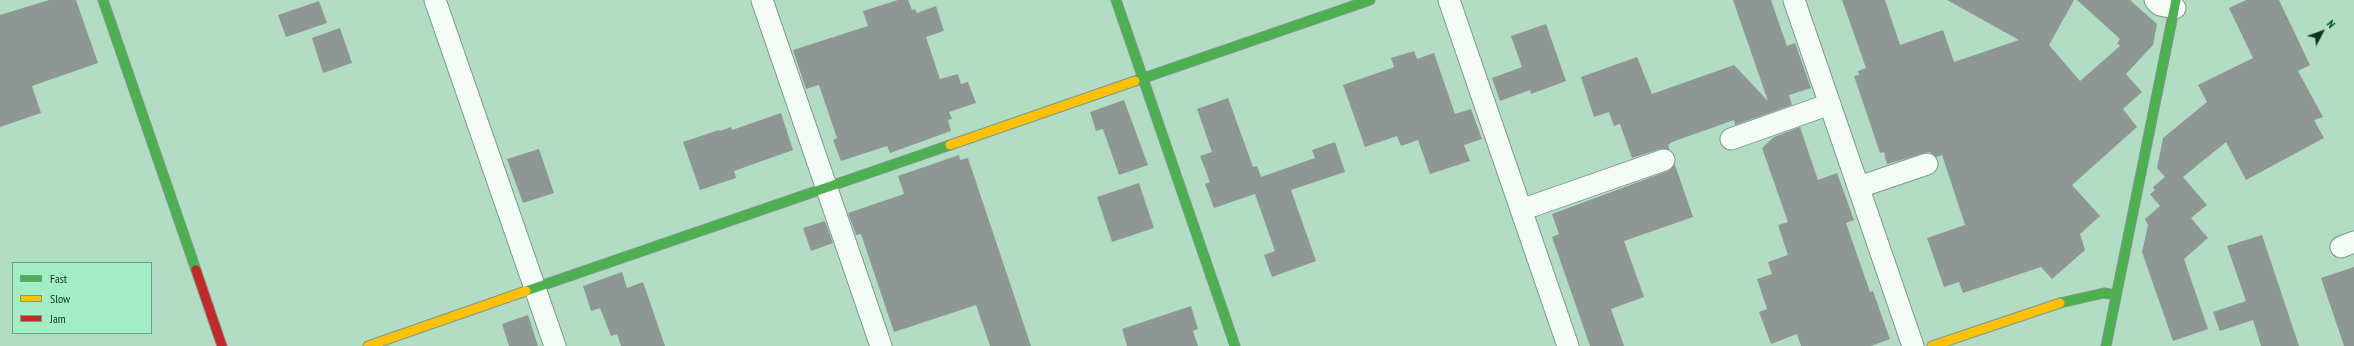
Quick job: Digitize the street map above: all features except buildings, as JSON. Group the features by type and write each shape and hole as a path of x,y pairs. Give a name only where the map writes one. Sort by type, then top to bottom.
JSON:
{"street":[{"path":"103,0 222,346"},
{"path":"435,0 555,346"},
{"path":"762,0 881,346"},
{"path":"1116,0 1235,346"},
{"path":"368,346 1370,0"},
{"path":"1449,0 1568,346"},
{"path":"1794,0 1913,346"},
{"path":"2106,346 2176,4 2160,5 2155,0"},
{"path":"1731,139 1830,104"},
{"path":"1521,210 1664,160"},
{"path":"1859,187 1927,164"},
{"path":"1932,346 2071,299 2104,293 2116,295"}],"traffic: fast":[{"path":"103,0 196,270"},
{"path":"1116,0 1235,346"},
{"path":"1135,81 1370,0"},
{"path":"2106,346 2176,0"},
{"path":"526,291 950,145"},
{"path":"2060,303 2104,293 2116,295"}],"traffic: slow":[{"path":"950,145 1135,81"},
{"path":"368,346 526,291"},
{"path":"1932,346 2060,303"}],"traffic: jam":[{"path":"196,270 222,346"}]}
